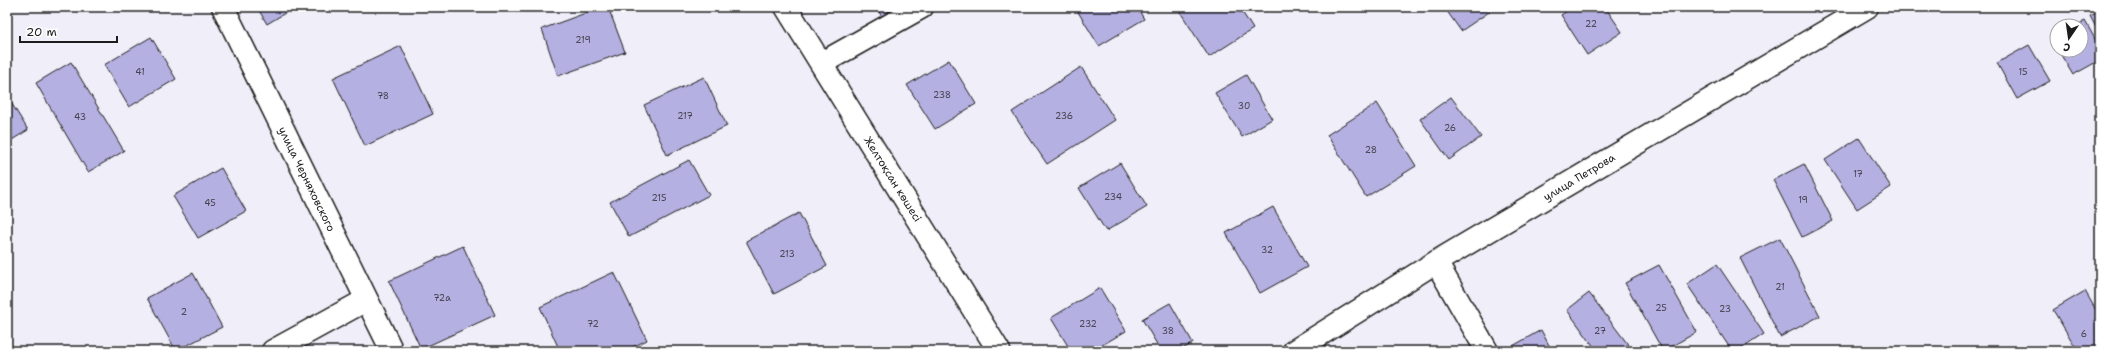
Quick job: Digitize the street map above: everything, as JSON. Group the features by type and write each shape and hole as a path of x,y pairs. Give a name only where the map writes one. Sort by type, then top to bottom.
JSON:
{"street":[{"name":"улица Черняховского","path":"223,7 392,351"},
{"name":"Желтоқсан көшесі","path":"786,7 999,351"},
{"path":"822,63 922,7"},
{"name":"улица Петрова","path":"1294,351 1436,262 1867,7"},
{"path":"1436,262 1487,351"},
{"path":"273,351 366,300"}],"building":[{"path":"257,7 295,7 267,24"},
{"path":"602,7 608,7 625,52 558,76 542,29"},
{"path":"876,7 910,7 885,22"},
{"path":"1075,7 1137,7 1144,19 1099,46"},
{"path":"1177,7 1239,7 1253,29 1209,57"},
{"path":"1444,7 1494,7 1495,8 1461,31"},
{"path":"1573,7 1605,7 1622,32 1587,55 1561,15"},
{"path":"2100,11 2100,35 2090,16"},
{"path":"2089,28 2100,48 2100,60 2073,75 2063,58 2089,58"},
{"path":"151,37 176,79 129,107 104,65"},
{"path":"2029,45 2050,81 2017,99 1997,63"},
{"path":"401,46 433,114 365,146 333,78"},
{"path":"949,60 976,104 935,129 907,85"},
{"path":"71,62 124,151 88,172 36,83"},
{"path":"1081,67 1115,120 1047,164 1012,112"},
{"path":"1246,75 1272,119 1242,137 1215,93"},
{"path":"704,77 727,126 667,155 644,105"},
{"path":"7,96 28,130 7,143"},
{"path":"1451,97 1481,137 1449,160 1420,119"},
{"path":"1377,103 1416,166 1366,197 1327,135"},
{"path":"1859,138 1891,187 1857,209 1825,160"},
{"path":"689,160 709,195 629,237 610,202"},
{"path":"1120,163 1147,207 1106,231 1079,188"},
{"path":"1804,164 1833,221 1802,237 1773,180"},
{"path":"221,168 246,211 198,238 173,196"},
{"path":"1273,207 1307,267 1260,293 1226,233"},
{"path":"799,213 827,266 774,294 746,241"},
{"path":"1780,238 1820,316 1780,337 1740,258"},
{"path":"463,246 495,315 421,349 389,281"},
{"path":"1717,264 1764,334 1738,351 1732,351 1687,284"},
{"path":"1659,265 1697,332 1663,351 1625,283"},
{"path":"614,272 647,340 624,351 560,351 540,307"},
{"path":"193,273 222,327 176,351 147,298"},
{"path":"1100,288 1126,331 1092,351 1071,351 1051,318"},
{"path":"2085,291 2100,317 2100,351 2078,351 2053,310"},
{"path":"1589,293 1633,351 1597,351 1567,310"},
{"path":"1170,303 1193,343 1179,351 1161,351 1142,319"},
{"path":"1541,330 1552,351 1504,351"}]}
